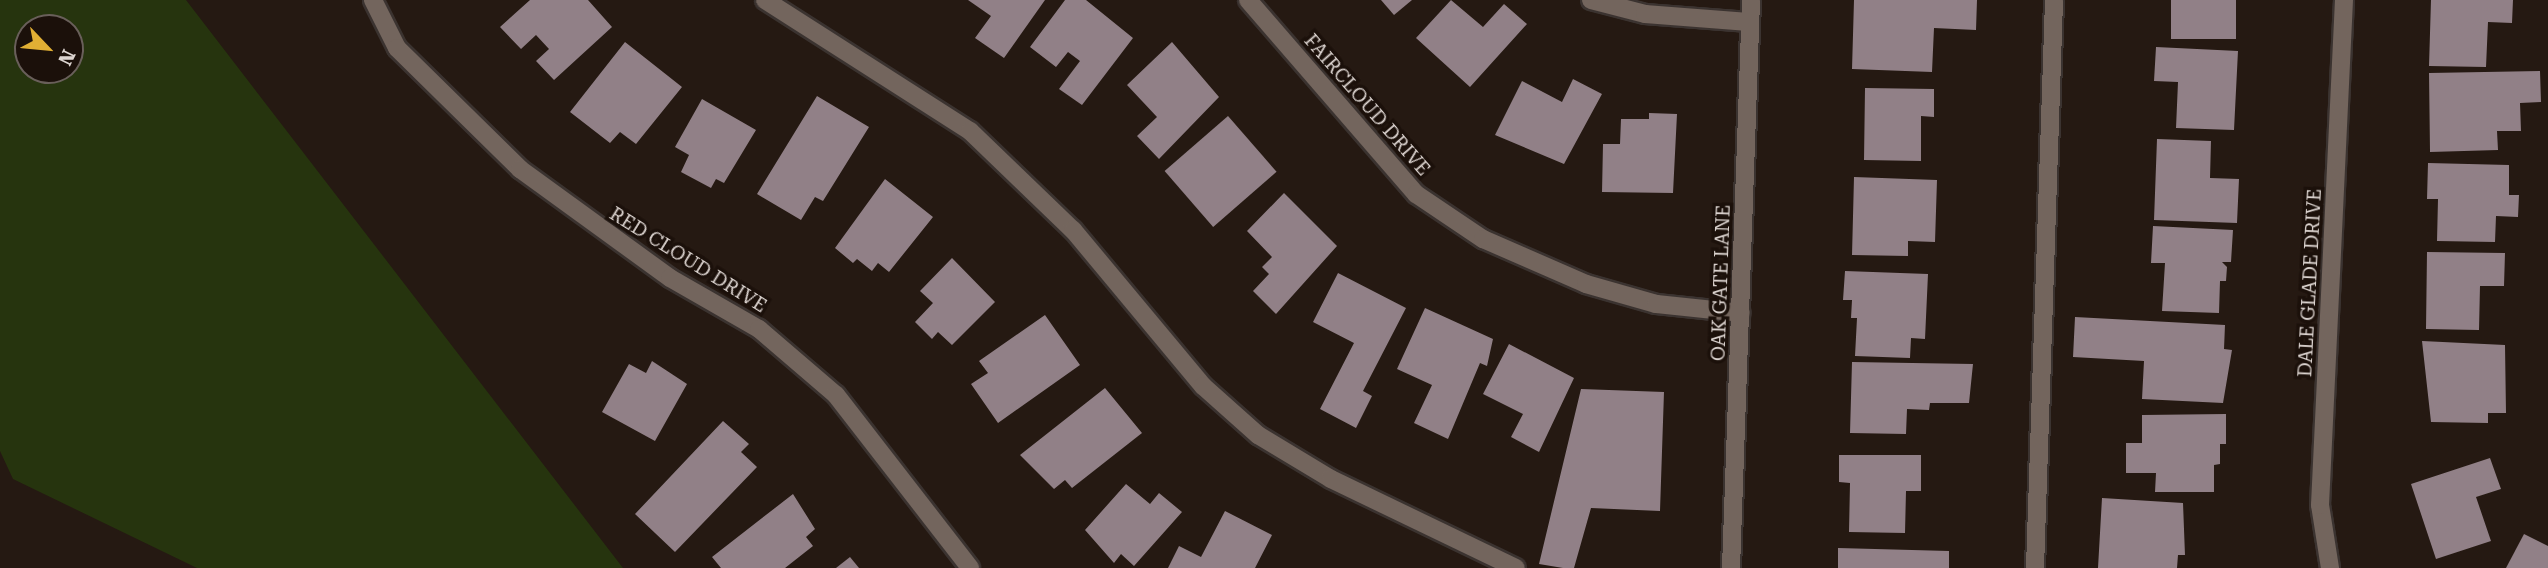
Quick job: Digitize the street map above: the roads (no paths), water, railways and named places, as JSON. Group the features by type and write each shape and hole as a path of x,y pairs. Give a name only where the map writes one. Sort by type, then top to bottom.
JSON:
{"street":[{"name":"RED CLOUD DRIVE","path":"373,0 397,48 520,169 670,278 759,329 836,395 970,568"},
{"path":"765,0 970,131 1073,230 1203,386 1258,435 1331,479 1516,568"},
{"name":"FAIRCLOUD DRIVE","path":"1248,0 1416,194 1483,239 1586,284 1656,304 1741,313"},
{"path":"1591,0 1644,14 1749,22"},
{"name":"OAK GATE LANE","path":"1731,568 1751,0"},
{"path":"2035,568 2053,0"},
{"name":"DALE GLADE DRIVE","path":"2330,568 2320,505 2344,0"}]}
